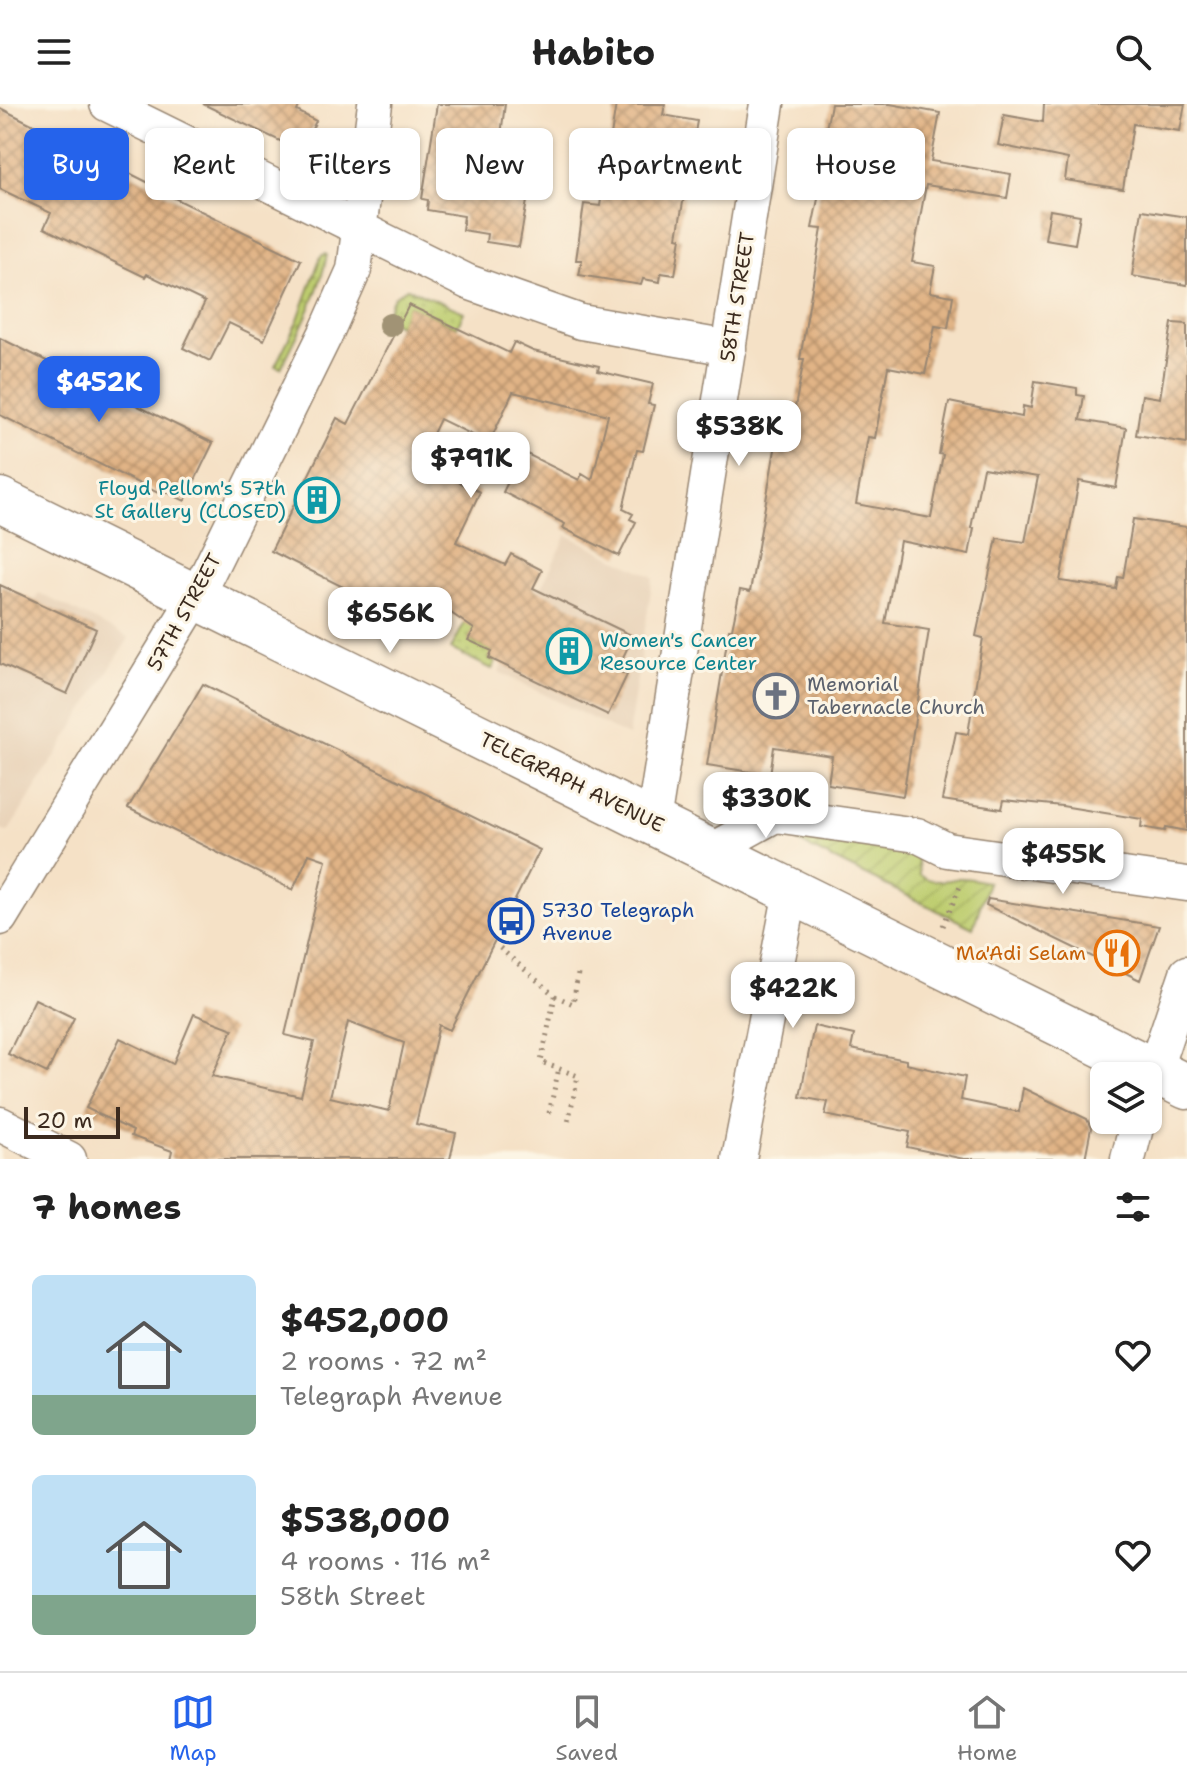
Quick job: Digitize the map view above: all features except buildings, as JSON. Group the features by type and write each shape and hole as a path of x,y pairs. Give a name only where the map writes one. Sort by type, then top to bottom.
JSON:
{"main road":[{"name":"TELEGRAPH AVENUE","path":"0,500 929,959 1163,1082"}],"street":[{"path":"107,104 468,282 581,322 729,348"},
{"name":"57TH STREET","path":"0,918 196,597 300,388 354,270 375,104"},
{"name":"58TH STREET","path":"653,822 767,104"},
{"path":"710,851 775,815 917,835 960,852 1187,884"},
{"path":"739,1159 791,891"},
{"path":"1163,1082 1187,973"},
{"path":"0,1124 69,1159"},
{"path":"1128,1159 1134,1134"}],"path":[{"path":"929,959 960,852"},
{"path":"500,948 555,996 573,1004 578,974"},
{"path":"555,996 541,1062 578,1076 568,1123"},
{"path":"549,1113 559,1068"}],"shaded area":[{"path":"567,535 653,577 628,736 499,672"},
{"path":"39,593 129,638 8,832 0,828 0,672"}],"green space":[{"path":"325,254 319,284 308,313 281,368 275,366 297,322 321,256"},
{"path":"407,288 464,312 457,327 409,306 399,325 384,318 394,297"},
{"path":"465,622 475,627 469,640 492,651 489,659 496,662 492,669 451,649"},
{"path":"800,834 917,850 919,875 925,878 939,881 966,878 988,882 973,928 798,842"}],"place":[{"name":"Floyd Pellom's 57th St Gallery (CLOSED)","path":"317,500"},
{"name":"Women's Cancer Resource Center","path":"569,651"},
{"name":"Memorial Tabernacle Church","path":"776,696"},
{"name":"5730 Telegraph Avenue","path":"511,921"},
{"name":"Ma'Adi Selam","path":"1117,953"}]}
